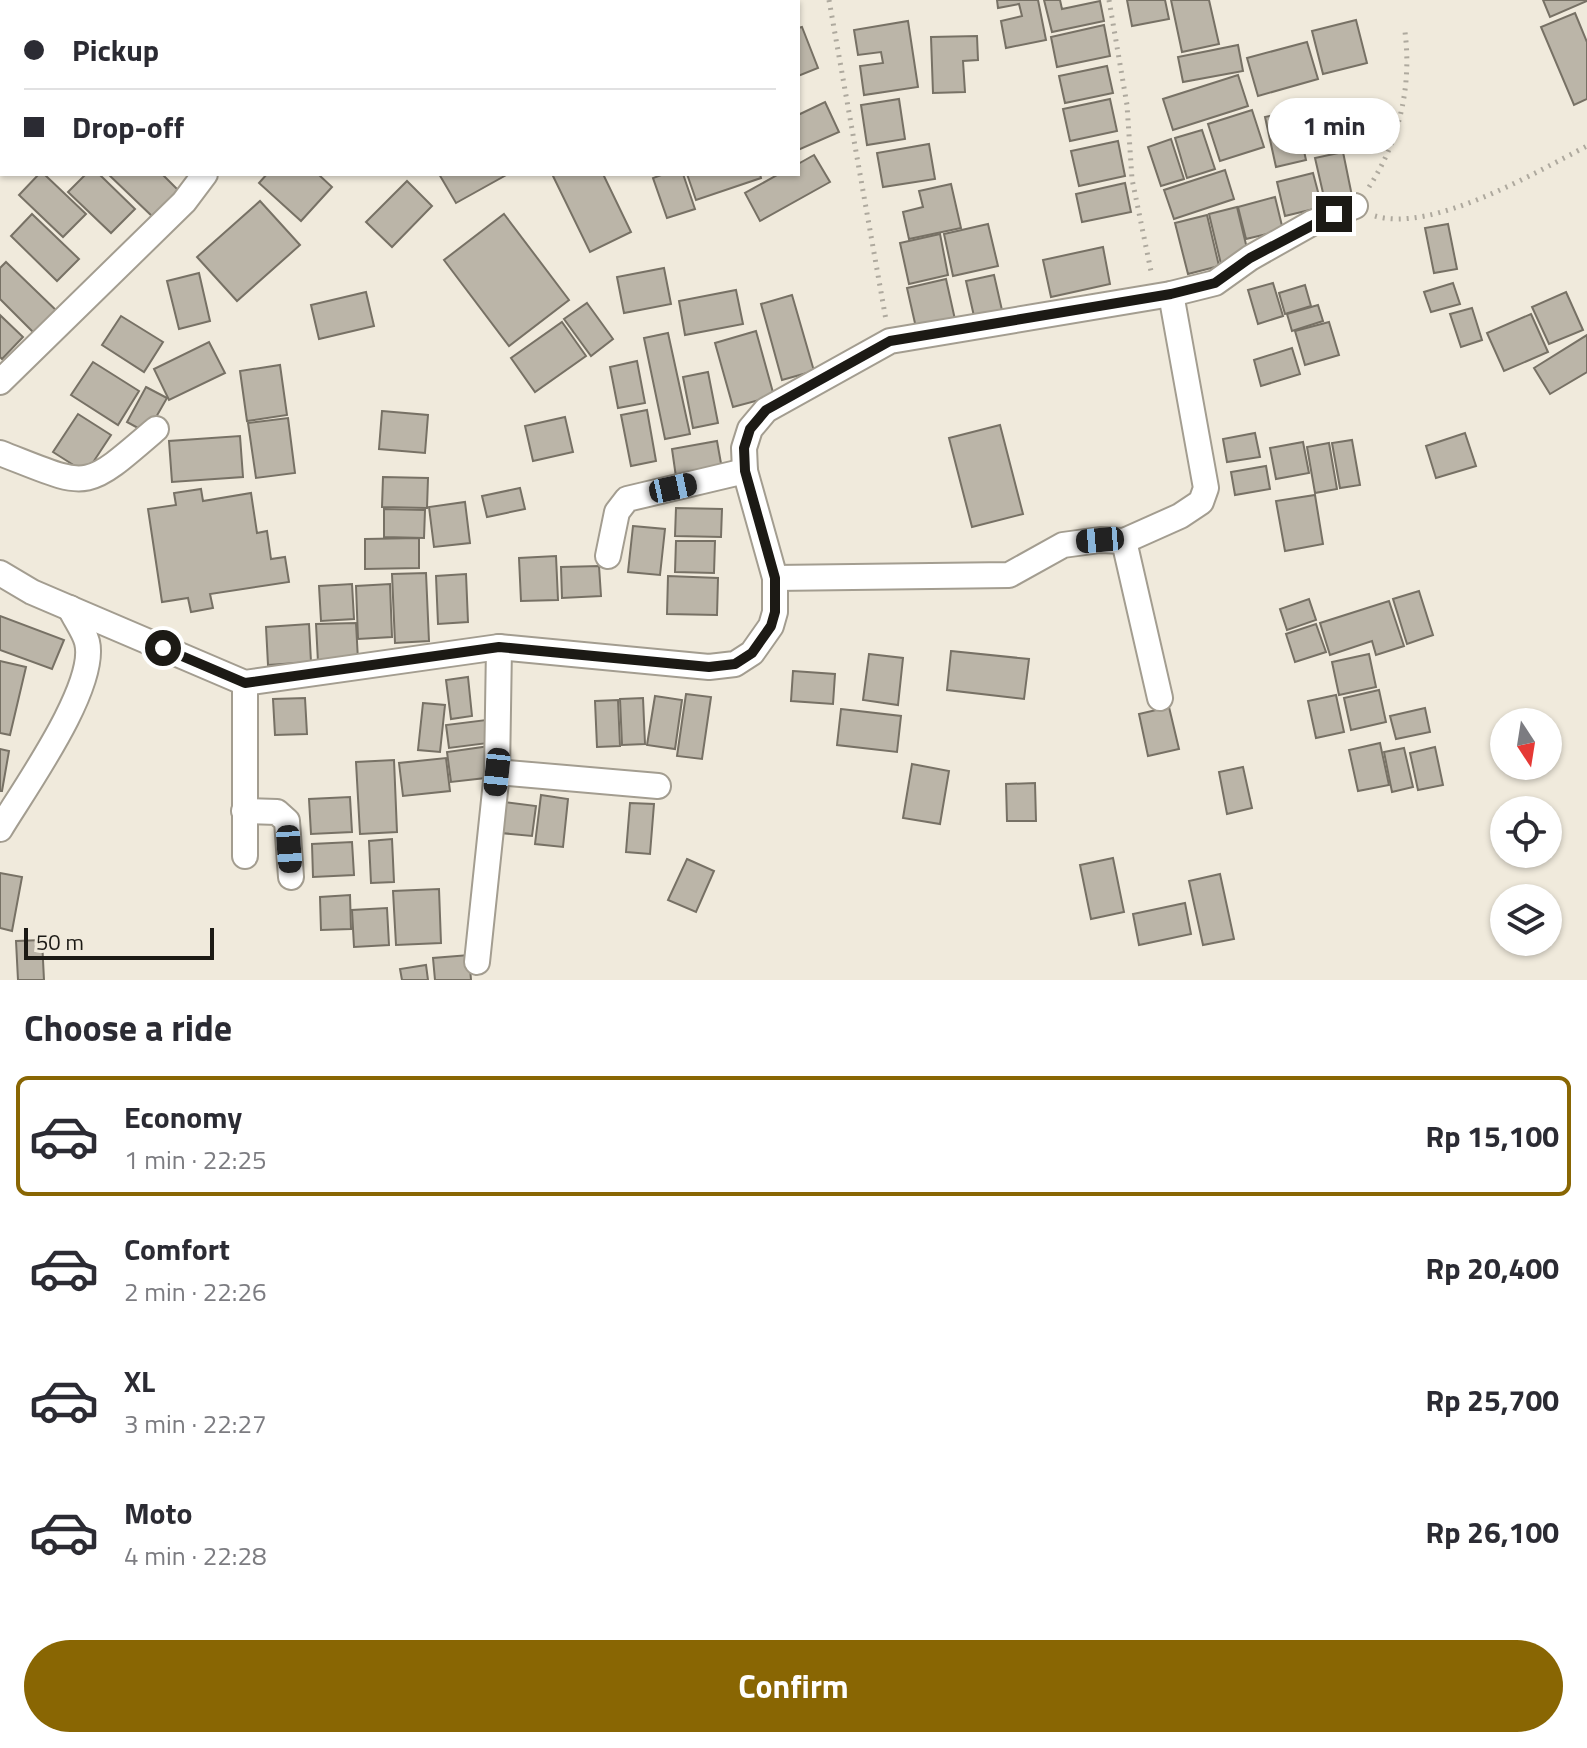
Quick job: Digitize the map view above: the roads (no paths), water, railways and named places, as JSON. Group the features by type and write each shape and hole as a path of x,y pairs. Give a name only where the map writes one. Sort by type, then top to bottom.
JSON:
{"street":[{"path":"0,382 184,202 204,176"},
{"path":"0,573 70,608 245,683 499,647 709,667 735,664 752,653 771,626 776,599 775,578 745,471 744,448 750,429 766,410 890,341 1164,295 1215,283 1250,258 1312,223 1355,206"},
{"path":"775,578 1009,575 1063,545 1100,540 1124,541 1180,516 1201,502 1206,488 1164,295"},
{"path":"0,453 70,480 91,480 112,468 156,429"},
{"path":"608,556 617,512 627,499 745,471"},
{"path":"1124,541 1160,698"},
{"path":"0,829 75,702 85,678 87,641 70,608"},
{"path":"477,962 497,772 499,647"},
{"path":"245,683 245,856"},
{"path":"497,772 658,786"},
{"path":"244,811 277,812 287,821 291,877"}]}
